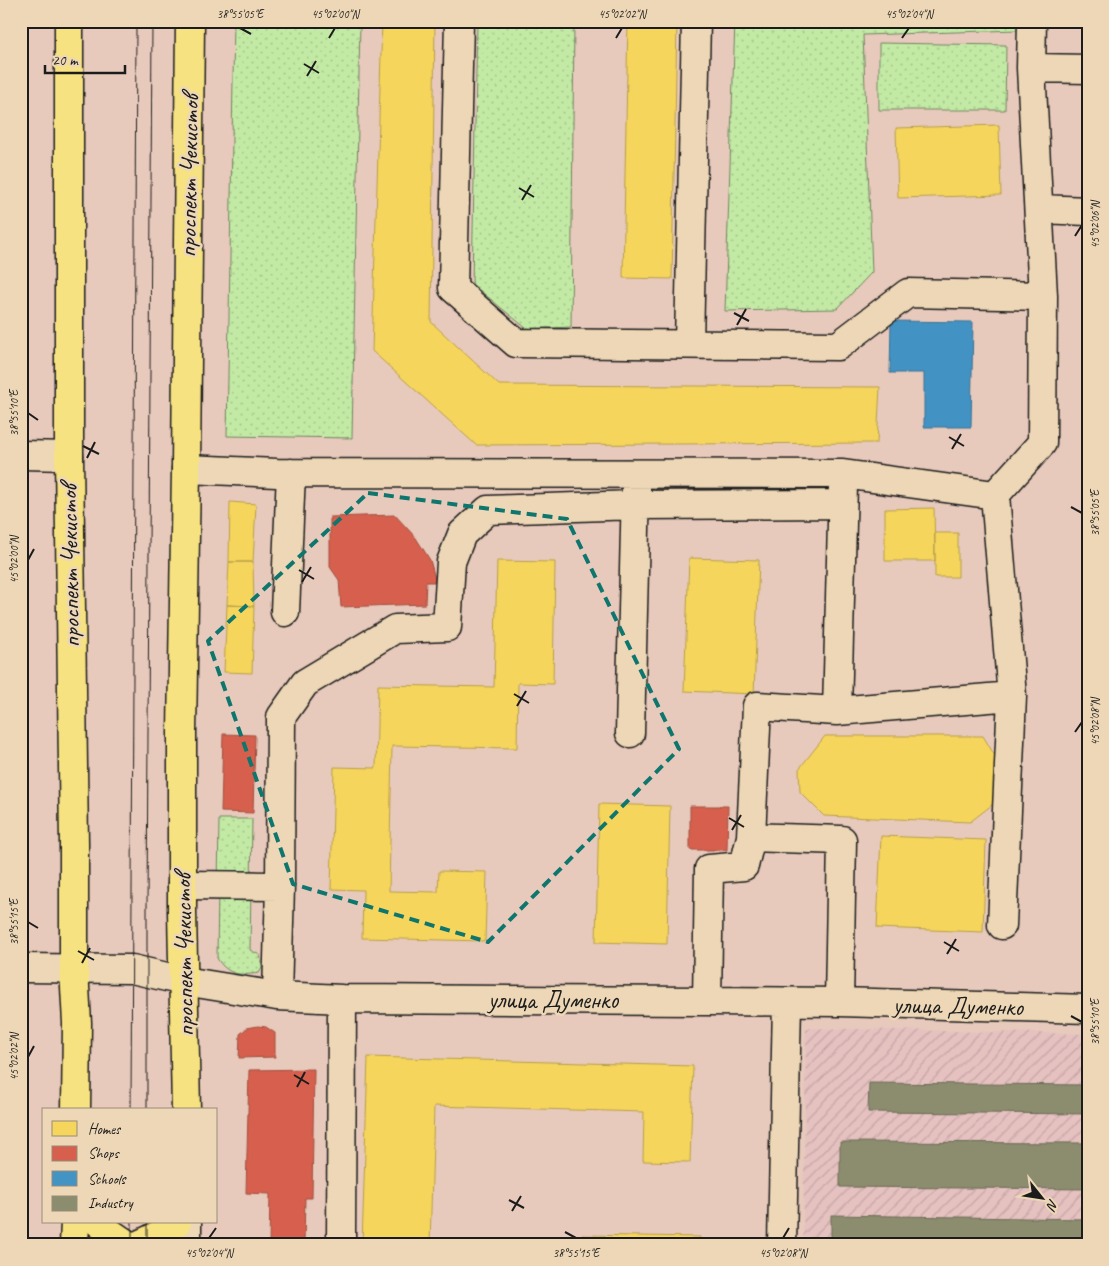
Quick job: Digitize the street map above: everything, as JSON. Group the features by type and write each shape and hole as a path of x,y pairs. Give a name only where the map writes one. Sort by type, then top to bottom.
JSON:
{"main road":[{"name":"проспект Чекистов","path":"69,21 69,456 74,968 77,1023 76,1108"},
{"name":"проспект Чекистов","path":"186,1108 182,885 182,734 190,21"},
{"path":"74,1245 75,1224"},
{"path":"100,1224 128,1245"},
{"path":"138,1245 159,1236 175,1224"}],"street":[{"path":"459,21 453,288 516,343 838,346 908,293 1043,296"},
{"path":"689,344 696,21"},
{"path":"1002,925 1012,696 995,495 1042,443 1043,296 1031,68 1032,21"},
{"path":"1031,68 1088,69"},
{"path":"1038,209 1088,211"},
{"path":"21,455 69,456"},
{"path":"186,469 291,473 843,474 995,495"},
{"path":"285,612 291,473"},
{"path":"630,733 637,474"},
{"path":"837,711 843,474"},
{"path":"277,996 280,886 280,717 306,683 395,629 447,627 451,562 462,534 488,510 636,505 842,504"},
{"path":"707,1000 709,869 744,866 751,837 757,706 837,711 1012,696"},
{"path":"751,837 842,840 839,1002"},
{"path":"182,885 280,886"},
{"name":"улица Думенко","path":"21,968 132,969 184,981 277,996 342,999 707,1000 1088,1009"},
{"path":"341,1245 342,999"},
{"path":"782,1245 786,1002"},
{"path":"187,1224 187,1245"}],"highlighted area":[{"path":"368,493 567,519 679,749 488,942 293,884 208,641"}],"shaded area":[{"path":"806,1028 1088,1034 1088,1245 803,1245"}],"green space":[{"path":"234,21 360,21 352,438 227,436"},
{"path":"477,21 574,21 571,327 527,329 472,284"},
{"path":"735,21 1019,21 1018,30 863,35 872,272 837,309 725,311"},
{"path":"879,43 1006,45 1005,110 879,110"},
{"path":"219,819 252,819 250,950 260,955 262,968 259,973 235,973 225,968 217,958"}],"building: Homes":[{"path":"382,21 435,21 431,322 499,385 880,387 877,443 476,445 372,351"},
{"path":"628,21 677,21 672,279 623,278"},
{"path":"999,125 1001,195 898,198 896,128"},
{"path":"230,502 256,504 253,562 229,562"},
{"path":"934,508 935,561 885,561 885,509"},
{"path":"935,533 958,533 958,577 935,577"},
{"path":"689,558 759,560 754,694 684,691"},
{"path":"497,561 555,562 553,684 518,683 517,748 392,746 389,891 438,892 439,871 487,872 485,941 362,938 363,890 331,889 334,767 376,768 378,685 494,687"},
{"path":"229,562 253,562 254,606 227,605"},
{"path":"227,605 254,606 252,673 224,672"},
{"path":"825,736 983,736 1000,764 997,801 970,822 824,816 800,792 799,769"},
{"path":"599,804 670,806 667,944 596,942"},
{"path":"881,836 986,840 983,932 877,928"},
{"path":"368,1057 693,1066 690,1162 643,1161 644,1112 434,1106 430,1245 362,1245"},
{"path":"582,1235 700,1237 699,1245 582,1245"}],"building: Shops":[{"path":"395,515 416,538 430,560 436,582 426,582 425,604 341,607 339,580 330,567 330,517"},
{"path":"223,734 255,735 253,813 221,812"},
{"path":"690,806 728,806 727,850 690,850"},
{"path":"266,1027 275,1033 275,1057 239,1058 240,1034 247,1028"},
{"path":"314,1069 312,1198 305,1198 304,1245 269,1245 270,1194 246,1193 249,1070"}],"building: Schools":[{"path":"891,321 973,322 971,427 924,427 924,373 890,373"}],"building: Industry":[{"path":"869,1083 1088,1085 1088,1114 868,1112"},
{"path":"840,1142 1088,1143 1088,1189 840,1187"},
{"path":"831,1215 1088,1219 1088,1245 831,1245"}],"tram line":[{"path":"131,1108 136,21"},
{"path":"147,1108 152,21"},
{"path":"132,1224 132,1245"},
{"path":"147,1224 147,1245"}]}
